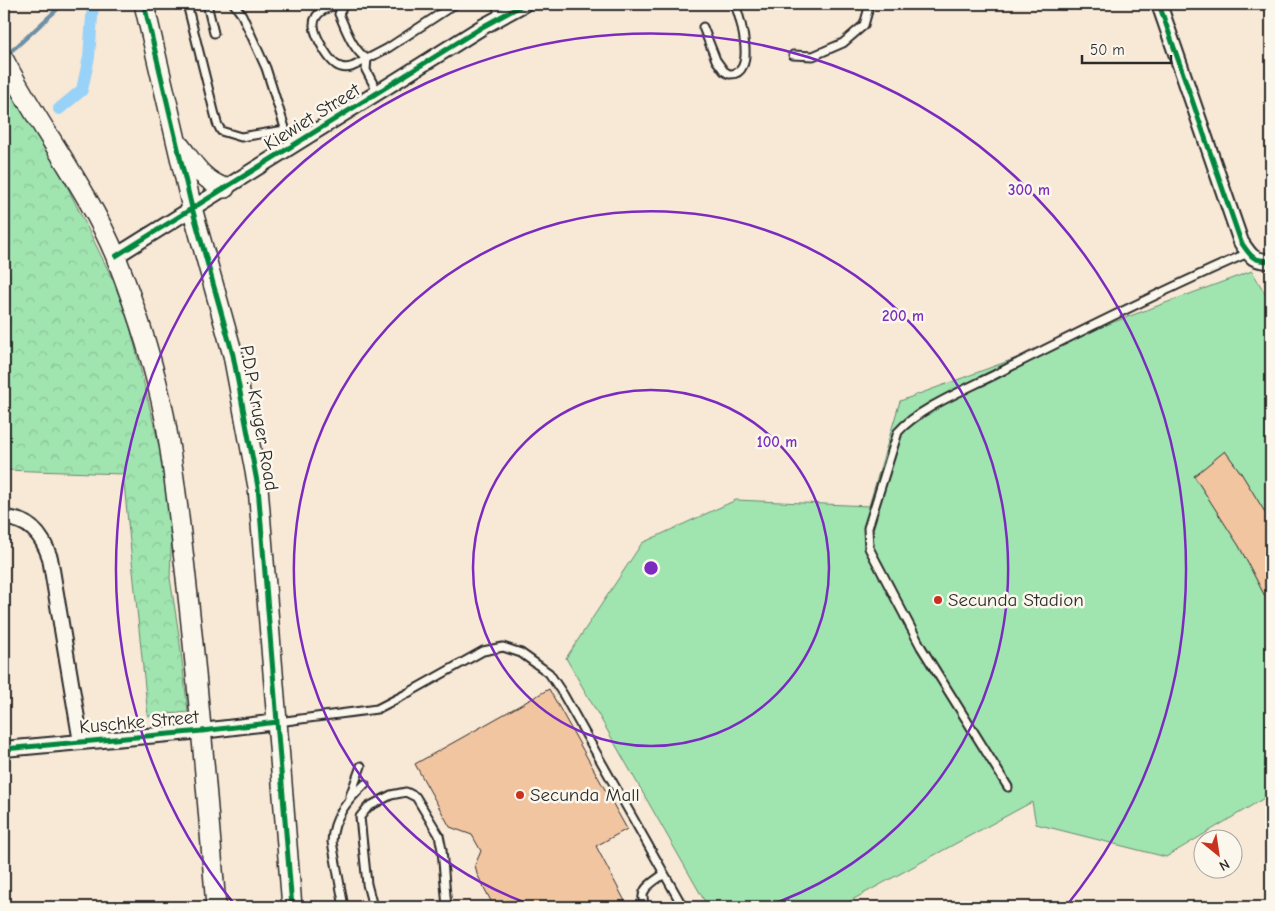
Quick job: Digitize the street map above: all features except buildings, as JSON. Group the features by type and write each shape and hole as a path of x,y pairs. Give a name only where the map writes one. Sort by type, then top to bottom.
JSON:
{"street":[{"name":"P.D.P. Kruger Road","path":"144,4 192,208 233,354 258,487 292,907"},
{"path":"1159,4 1241,242 1259,258"},
{"name":"Kiewiet Street","path":"116,256 378,93 498,10 520,5"},
{"path":"6,63 83,191 116,256 146,346 164,418 177,495 202,731 216,907"},
{"path":"176,141 204,177 212,184 225,188"},
{"path":"4,518 23,522 34,528 46,545 50,558 81,742"},
{"name":"Kuschke Street","path":"4,749 202,731 277,722"}],"lane":[{"path":"187,4 217,123 221,131 241,137 285,130"},
{"path":"207,4 214,33"},
{"path":"234,4 242,15 266,68 291,147"},
{"path":"345,5 331,6 321,12 316,18 314,26 327,56 336,65 343,68 353,67 388,48 455,4"},
{"path":"703,27 719,64 729,74 738,72 744,63 746,52 735,4"},
{"path":"793,55 813,56 843,44 864,25 868,11 867,4"},
{"path":"345,5 339,14 353,44 360,54 367,58"},
{"path":"367,58 366,70 378,93"},
{"path":"1008,787 921,647 868,548 868,528 898,432 917,415 970,387 1192,277 1259,258"},
{"path":"277,722 376,709 483,651 502,647 521,653 549,673 558,687 683,907"},
{"path":"344,907 332,842 333,832 338,817 349,799 361,766"},
{"path":"349,799 365,784"},
{"path":"373,907 367,884 360,817 368,806 391,795 406,792 416,797 439,835 447,907"},
{"path":"646,907 642,896 645,888 664,874"}],"green space":[{"path":"4,79 62,176 113,280 129,322 164,466 172,523 170,578 188,712 148,716 123,474 4,470"},
{"name":"Secunda Stadion","path":"1252,271 1271,304 1271,794 1214,828 1192,828 1192,841 1166,857 1036,824 1032,802 839,907 708,907 566,658 642,543 736,500 869,506 900,401"}],"waterway":[{"path":"7,54 63,4"},
{"path":"59,109 82,90 89,57 93,4"}],"cycle path":[{"path":"144,4 192,208 233,355 258,487 292,907"},
{"path":"116,256 484,26 524,4"},
{"path":"1159,4 1241,242 1256,259 1271,261"},
{"path":"4,749 202,731 277,722"}],"place":[{"name":"Secunda Stadion","path":"938,600"},
{"name":"Secunda Mall","path":"520,795"}]}
